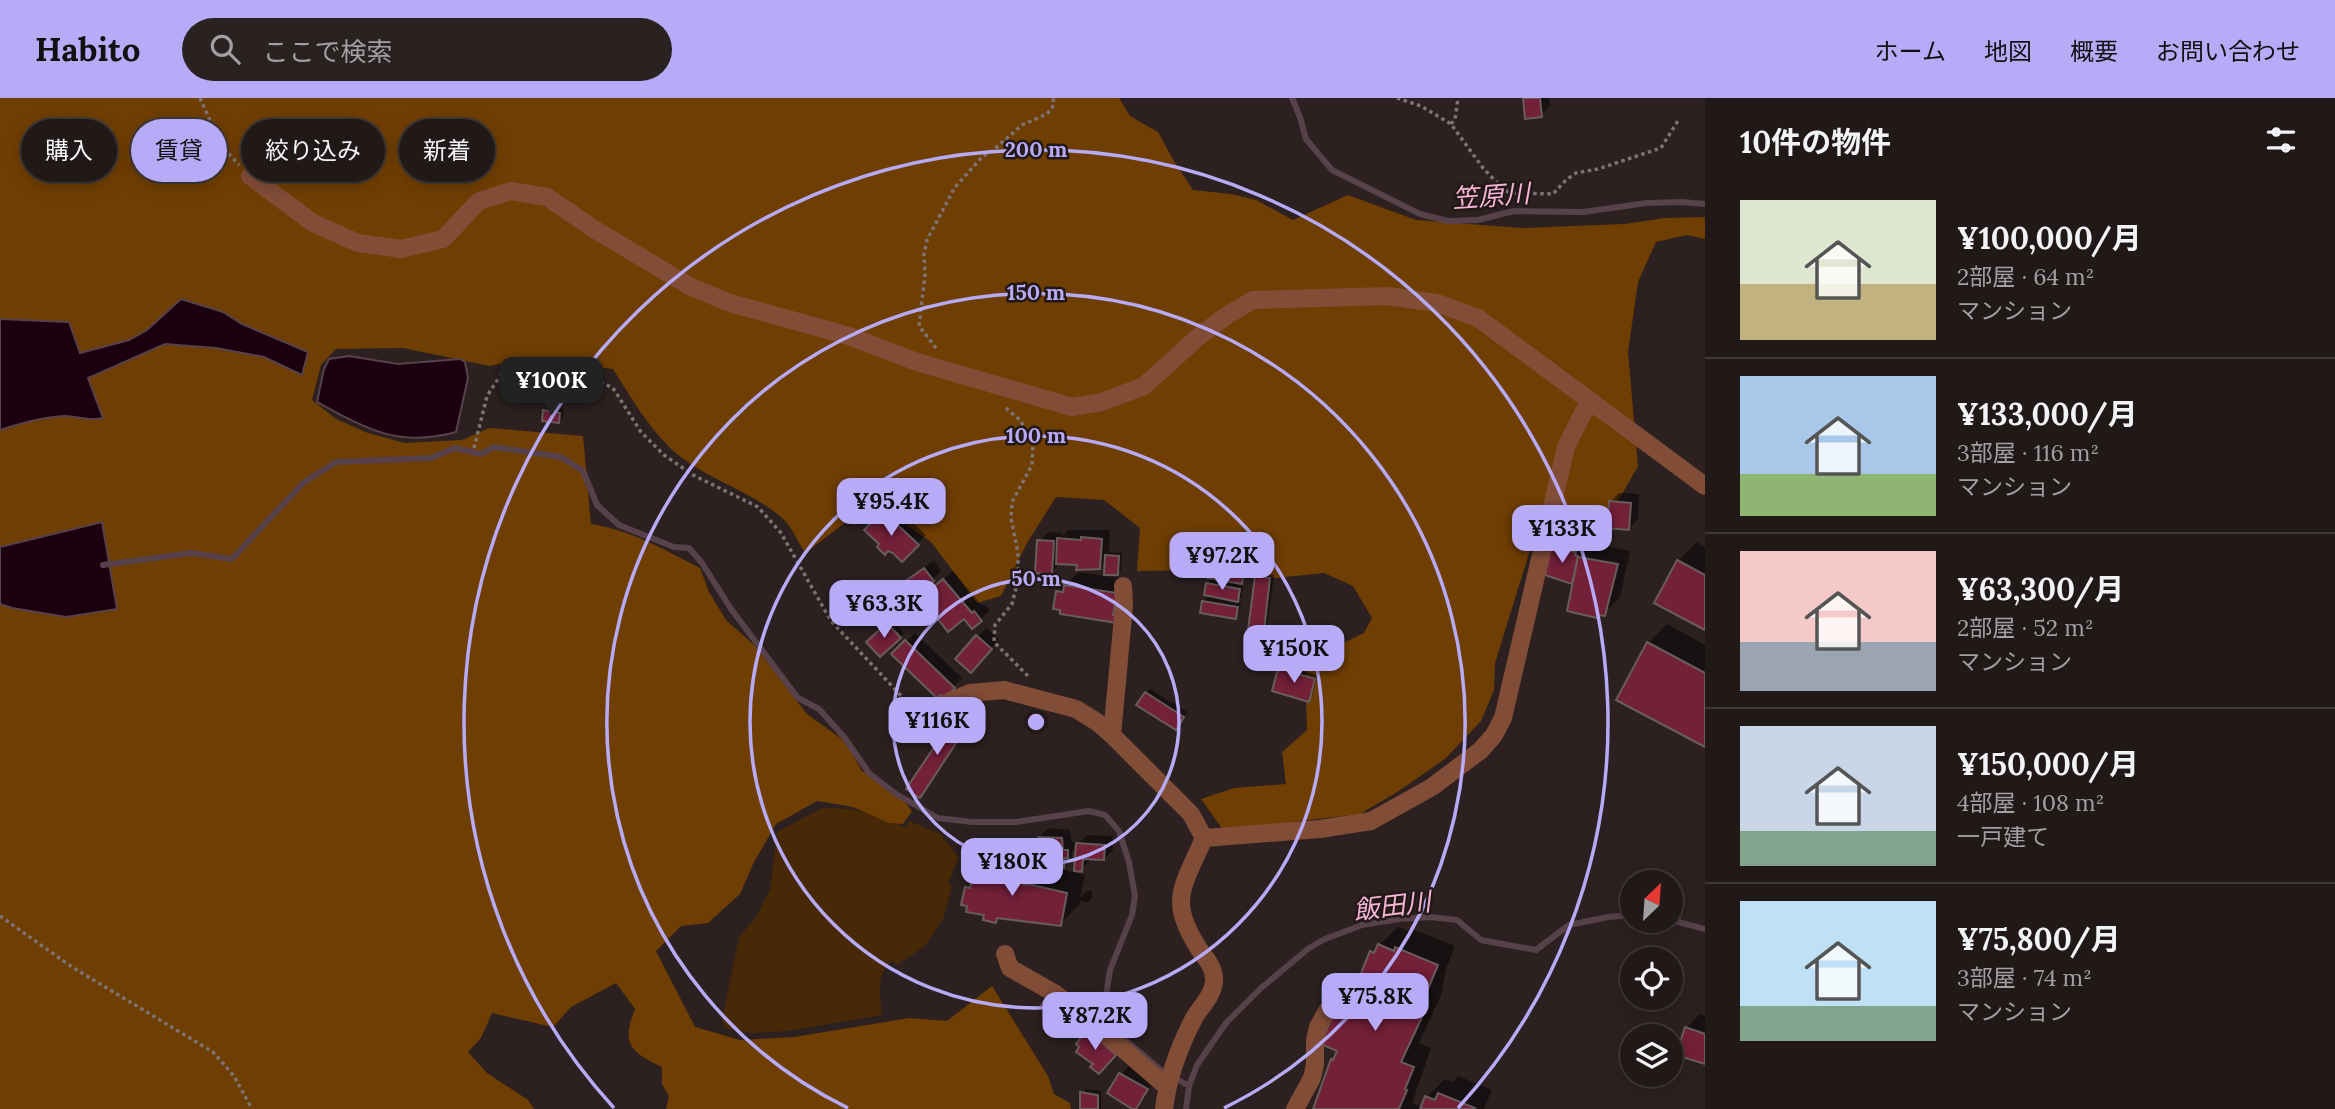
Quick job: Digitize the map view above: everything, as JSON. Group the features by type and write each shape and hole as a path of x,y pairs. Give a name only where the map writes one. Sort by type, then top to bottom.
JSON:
{"street":[{"path":"258,182 313,223 358,243 401,249 443,239 479,201 511,191 547,197 594,229 691,287 730,303 849,336 918,362 1072,407 1102,402 1144,386 1198,337 1253,300 1387,296 1437,303 1478,318 1705,486"},
{"path":"1204,838 1370,821 1432,787 1481,750 1494,735 1503,718 1566,447 1583,413 1592,402"},
{"path":"1112,735 1124,606 1123,586"},
{"path":"931,709 970,693 1004,690 1076,709 1112,735 1191,814 1199,826 1204,838 1184,885 1180,904 1183,922 1209,963 1215,979 1208,1000 1196,1015 1179,1050 1167,1087 1164,1109"},
{"path":"1005,954 1010,968 1054,993 1167,1087"},
{"path":"1295,1109 1312,1078 1315,1040 1318,1027 1327,1011"}],"path":[{"path":"200,98 221,145 241,166"},
{"path":"1397,98 1421,106 1451,124 1483,168 1510,193 1553,194 1576,173 1598,169 1661,148 1679,119"},
{"path":"1451,124 1455,119 1458,98"},
{"path":"474,448 487,396 502,373 525,367 595,379 613,388 642,432 664,455 693,475 758,507 781,533 831,621 907,702 919,708 931,709"},
{"path":"0,916 72,967 213,1052 234,1076 252,1109"}],"shaded area":[{"path":"0,98 1119,98 1130,116 1158,132 1193,190 1256,200 1293,220 1348,195 1416,220 1522,228 1624,224 1665,218 1705,217 1705,239 1687,235 1656,242 1638,282 1628,352 1638,466 1621,496 1607,513 1573,527 1535,534 1495,663 1494,690 1481,721 1446,758 1360,814 1223,830 1201,799 1234,788 1286,784 1282,752 1307,730 1305,661 1364,633 1372,618 1353,586 1324,573 1275,578 1239,570 1137,571 1140,528 1104,500 1056,497 1027,543 1001,596 977,603 931,542 884,509 854,516 805,553 785,520 768,507 696,468 670,448 646,420 613,369 522,359 490,366 403,348 336,349 321,365 312,400 336,419 368,433 405,443 462,440 489,428 583,436 591,524 634,536 700,568 709,592 726,620 754,645 807,714 846,742 862,771 897,792 912,811 903,824 889,823 853,807 817,801 776,824 754,862 740,894 708,923 681,926 656,951 695,1027 740,1040 794,1037 909,1018 947,1021 992,986 1048,1076 1054,1094 1070,1103 1071,1109 666,1109 669,1096 662,1084 662,1067 642,1056 631,1045 629,1030 635,1009 616,983 571,1007 553,1027 492,1013 481,1038 468,1052 487,1073 528,1100 534,1109 0,1109"},
{"path":"181,299 223,312 242,324 308,352 302,375 264,357 216,348 165,344 88,378 103,418 56,417 0,430 0,319 69,322 80,353 129,340 147,330"},
{"path":"349,356 398,364 460,359 465,362 468,378 456,432 417,438 400,437 368,428 317,402 324,369 329,359"},
{"path":"102,522 117,609 66,617 0,604 0,547"},
{"path":"822,808 865,812 906,828 909,821 943,835 942,839 959,857 948,884 952,886 943,919 925,946 897,965 892,961 883,972 880,986 882,1015 788,1031 752,1033 725,1028 722,1020 739,937 756,917 770,889 777,832"}],"building":[{"path":"1523,98 1540,98 1542,117 1525,119"},
{"path":"543,410 560,413 559,423 542,421"},
{"path":"1609,501 1631,503 1629,530 1607,528"},
{"path":"885,513 919,545 902,562 893,553 888,551 885,555 877,547 879,544 864,530"},
{"path":"1081,537 1102,539 1100,569 1076,570 1077,565 1056,564 1057,538 1081,540"},
{"path":"1037,540 1054,541 1052,574 1035,573"},
{"path":"1551,547 1576,552 1575,555 1578,556 1572,584 1545,575"},
{"path":"1105,555 1119,556 1118,575 1104,575"},
{"path":"1578,557 1618,564 1605,616 1598,615 1597,618 1567,611"},
{"path":"1677,560 1705,575 1705,630 1654,603"},
{"path":"1210,565 1244,572 1242,584 1207,578"},
{"path":"924,568 934,581 917,593 919,596 903,602 894,589"},
{"path":"1255,576 1270,578 1263,640 1247,638"},
{"path":"943,579 982,621 972,629 964,619 948,632 921,597"},
{"path":"1206,583 1240,589 1238,602 1204,595"},
{"path":"1064,585 1117,593 1113,615 1118,616 1117,623 1060,614 1060,610 1053,609 1056,591 1063,592"},
{"path":"883,596 891,611 880,616 873,601"},
{"path":"1202,601 1238,607 1236,619 1200,613"},
{"path":"887,623 901,638 880,657 866,642"},
{"path":"976,635 992,649 971,673 955,659"},
{"path":"905,640 955,688 944,699 940,695 937,698 891,654"},
{"path":"1647,642 1705,673 1705,747 1616,700"},
{"path":"1278,668 1315,679 1309,702 1272,691"},
{"path":"1145,692 1184,717 1176,730 1136,705"},
{"path":"955,716 968,725 920,798 906,789"},
{"path":"1038,837 1062,838 1063,850 1068,850 1068,858 1064,858 1064,868 1032,866 1033,849 1037,849"},
{"path":"1076,843 1105,845 1104,860 1083,859 1082,872 1074,871"},
{"path":"975,864 1026,874 1024,885 1067,893 1061,926 997,918 996,923 983,920 984,915 966,912 967,906 961,905 965,887 970,888"},
{"path":"1378,944 1394,951 1395,947 1438,965 1428,989 1423,1015 1401,1062 1414,1067 1405,1089 1407,1090 1399,1109 1313,1109 1331,1059 1333,1060 1337,1051 1321,1044 1345,984 1355,988 1370,951 1374,953"},
{"path":"1046,998 1066,1011 1058,1020 1041,1005"},
{"path":"1685,1027 1705,1034 1705,1064 1683,1057"},
{"path":"1085,1032 1095,1040 1097,1038 1116,1055 1099,1074 1090,1067 1093,1064 1076,1052 1079,1047 1076,1044"},
{"path":"1119,1073 1148,1089 1136,1109 1107,1093"},
{"path":"1080,1092 1098,1095 1098,1109 1080,1109"},
{"path":"1438,1093 1475,1108 1420,1109 1425,1096 1435,1100"}],"waterway":[{"name":"笠原川","path":"1292,98 1306,139 1332,170 1420,214 1448,221 1478,220 1514,211 1583,212 1647,203 1705,204"},
{"path":"103,565 191,553 232,559 303,483 336,462 431,458 455,448 481,454 494,447 561,457 583,471 597,505 619,525 674,547 689,548 798,698 819,709 844,737 869,773 896,794 938,818 972,822 1016,822 1089,811 1105,815 1119,831 1129,862 1135,896 1132,915 1110,970 1105,1002 1110,1023 1123,1038 1161,1070 1189,1086"},
{"name":"飯田川","path":"1186,1109 1189,1086 1197,1065 1226,1023 1261,988 1309,948 1325,939 1362,925 1430,917 1457,920 1481,940 1536,950 1569,925 1620,916"},
{"name":"飯田川","path":"1684,923 1705,929"}]}
